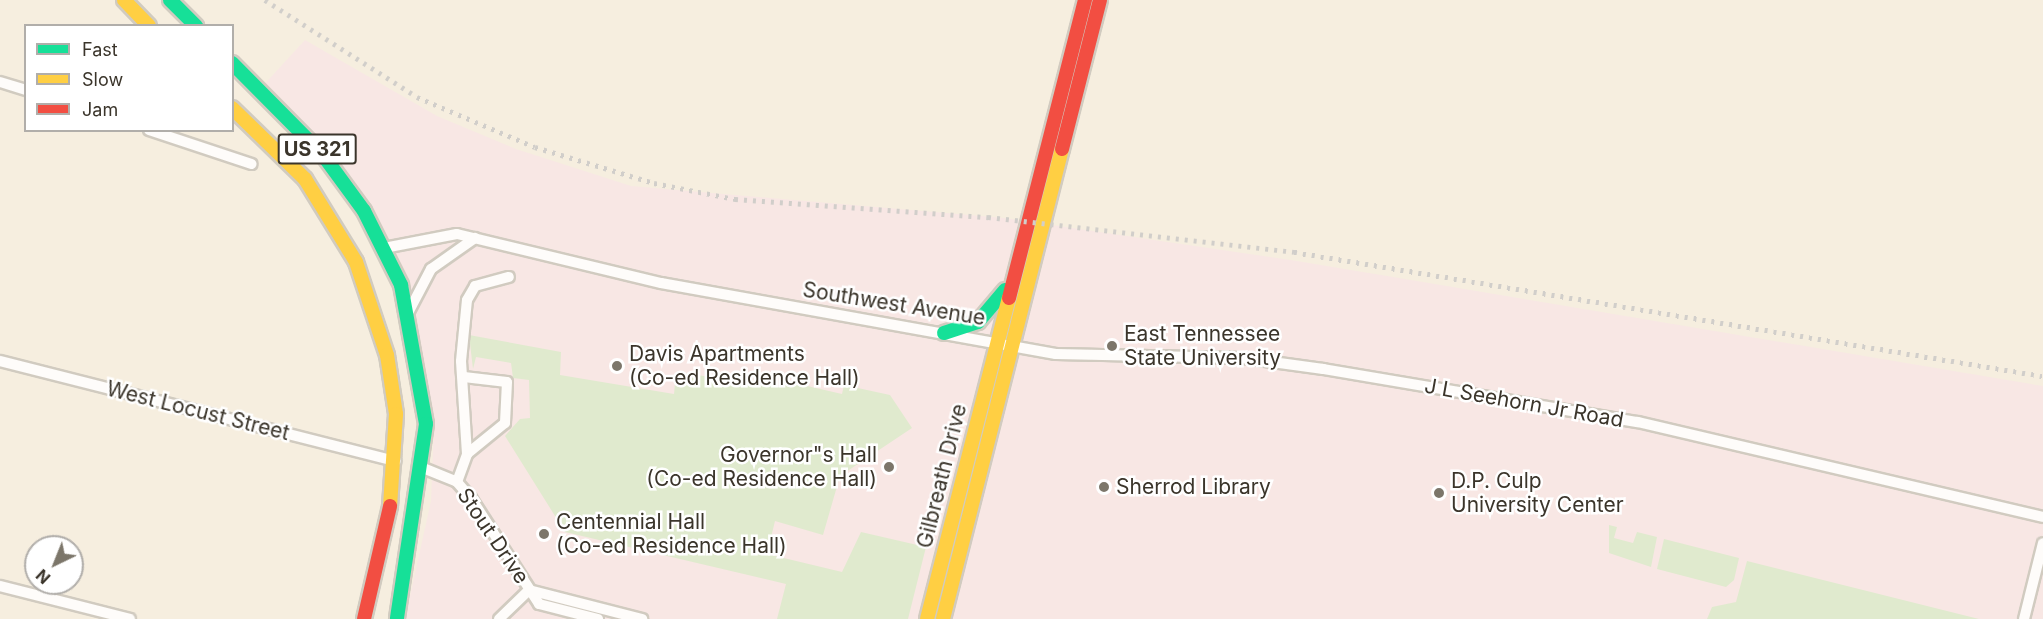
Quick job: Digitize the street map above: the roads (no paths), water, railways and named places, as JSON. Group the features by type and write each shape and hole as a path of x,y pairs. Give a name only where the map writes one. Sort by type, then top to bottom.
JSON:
{"main road":[{"path":"124,0 147,24"},
{"path":"170,0 194,24"},
{"name":"Southwest Avenue","path":"998,342 1085,0"},
{"path":"1012,345 1100,0"},
{"name":"US 321","path":"234,65 323,155 384,248 408,313 423,388 423,468 397,619"},
{"name":"US 321","path":"234,110 305,179 356,262 394,387 396,461 364,619"},
{"path":"356,262 384,248"},
{"path":"944,333 978,322 1012,280"},
{"name":"Gilbreath Drive","path":"927,619 998,342"},
{"name":"Gilbreath Drive","path":"942,619 1012,345"},
{"path":"396,461 423,468"}],"street":[{"path":"0,82 24,89"},
{"path":"155,132 252,164"},
{"name":"Southwest Avenue","path":"384,248 457,234 661,283 998,342"},
{"path":"408,313 431,269 475,238"},
{"path":"458,482 467,454 461,338 470,292 485,281 509,277"},
{"name":"J L Seehorn Jr Road","path":"998,342 1089,358 1243,358 1638,422 2043,517"},
{"name":"West Locust Street","path":"0,361 396,461"},
{"path":"464,376 507,382 505,423 467,454"},
{"name":"Stout Drive","path":"423,468 458,482 539,604 598,619"},
{"path":"2024,619 2043,543"},
{"path":"0,586 130,619"},
{"path":"499,619 529,590"},
{"name":"Stout Drive","path":"529,590 642,619"}],"railway":[{"path":"265,0 417,97 535,147 654,183 735,199 988,217 1294,252 2042,376"}],"place":[{"name":"East Tennessee State University","path":"1112,346"},
{"name":"Davis Apartments (Co-ed Residence Hall)","path":"617,366"},
{"name":"Governor\"s Hall (Co-ed Residence Hall)","path":"889,467"},
{"name":"Sherrod Library","path":"1104,487"},
{"name":"D.P. Culp University Center","path":"1439,493"},
{"name":"Centennial Hall (Co-ed Residence Hall)","path":"544,534"}]}
